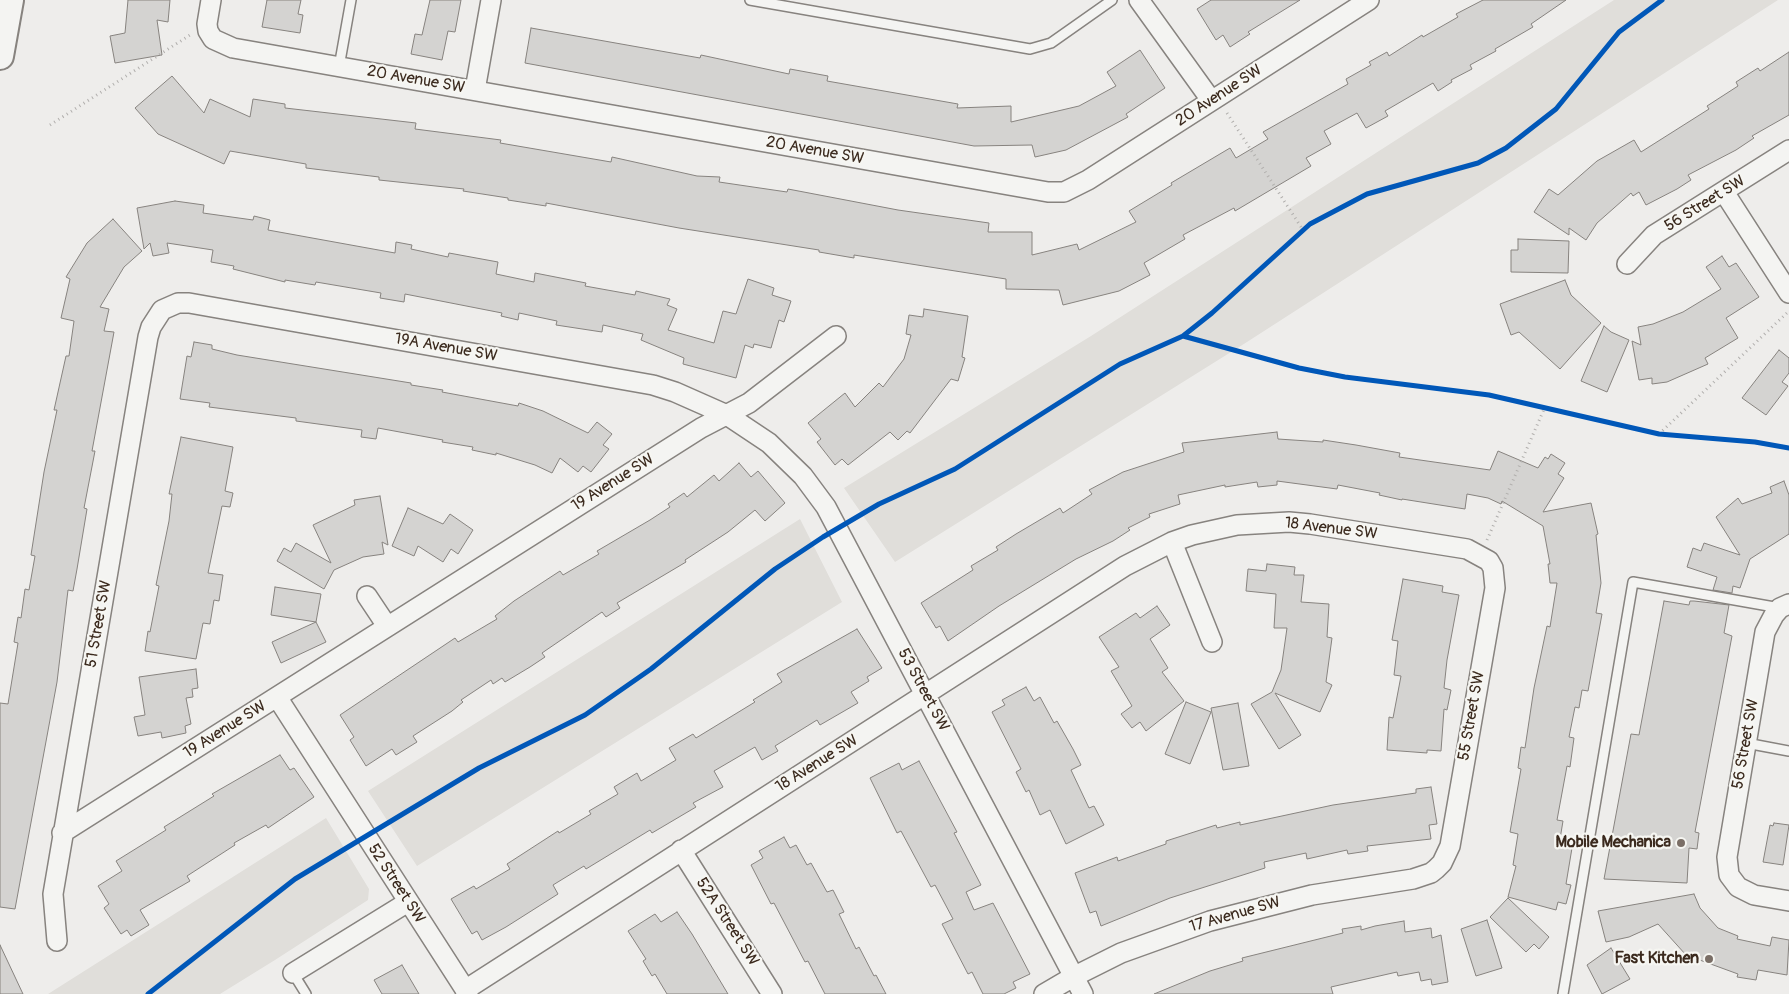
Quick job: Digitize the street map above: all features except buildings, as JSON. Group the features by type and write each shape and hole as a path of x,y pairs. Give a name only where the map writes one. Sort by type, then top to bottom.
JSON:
{"main road":[{"path":"0,56 10,0"}],"street":[{"path":"210,32 211,0"},
{"path":"475,90 491,0"},
{"path":"1139,0 1218,105"},
{"name":"20 Avenue SW","path":"210,32 233,48 1048,192 1064,192 1218,105 1369,0"},
{"name":"56 Street SW","path":"1627,264 1654,236 1789,150"},
{"path":"1724,192 1789,293"},
{"name":"19A Avenue SW","path":"162,310 178,303 189,303 629,380 675,392 726,415"},
{"name":"51 Street SW","path":"57,942 53,917 53,894 62,833 148,337 151,326 162,310"},
{"name":"19 Avenue SW","path":"62,833 701,428 749,403 836,336"},
{"name":"53 Street SW","path":"726,415 769,443 803,476 816,492 838,528 1083,994"},
{"name":"18 Avenue SW","path":"467,992 681,850 926,696 1125,566 1172,542 1192,535 1237,525 1289,522 1467,549 1484,558"},
{"path":"1172,542 1212,642"},
{"name":"55 Street SW","path":"1436,869 1442,863 1450,846 1493,597 1495,578 1493,568 1484,558"},
{"path":"367,596 386,626"},
{"name":"56 Street SW","path":"1785,606 1774,615 1766,632 1727,848 1726,866 1734,883 1746,892 1789,901"},
{"name":"52 Street SW","path":"277,697 467,992"},
{"name":"52A Street SW","path":"681,850 772,994"},
{"name":"17 Avenue SW","path":"1044,994 1073,976 1121,954 1210,921 1312,895 1413,879 1431,873 1436,869"},
{"path":"293,973 408,902"}],"lane":[{"path":"339,66 351,0"},
{"path":"750,0 1030,49 1051,43 1112,0"},
{"path":"1563,994 1633,582 1785,606"},
{"path":"1746,743 1789,750"},
{"path":"293,973 306,994"}],"path":[{"path":"50,125 210,32"},
{"path":"1218,105 1303,230"},
{"path":"1298,235 1310,224"},
{"path":"1659,434 1789,311"},
{"path":"1536,405 1553,409"},
{"path":"1484,558 1545,407"},
{"path":"1650,432 1669,435"}],"shaded area":[{"path":"1614,0 1778,0 1247,342 895,562 844,488 1091,336"},
{"path":"800,519 842,602 417,866 368,791"},
{"path":"326,818 369,889 368,900 275,960 220,994 48,994"}],"cycle path":[{"path":"148,994 295,879 479,768 585,715 651,669 775,569 823,537 879,504 955,469 1120,364 1183,336 1212,313 1310,224 1367,194 1478,163 1506,148 1556,109 1619,32 1662,0"},
{"path":"1183,336 1299,368 1345,377 1489,395 1659,434 1755,442 1789,448"}],"place":[{"name":"Mobile Mechanica","path":"1681,843"},
{"name":"Fast Kitchen","path":"1709,959"}]}
